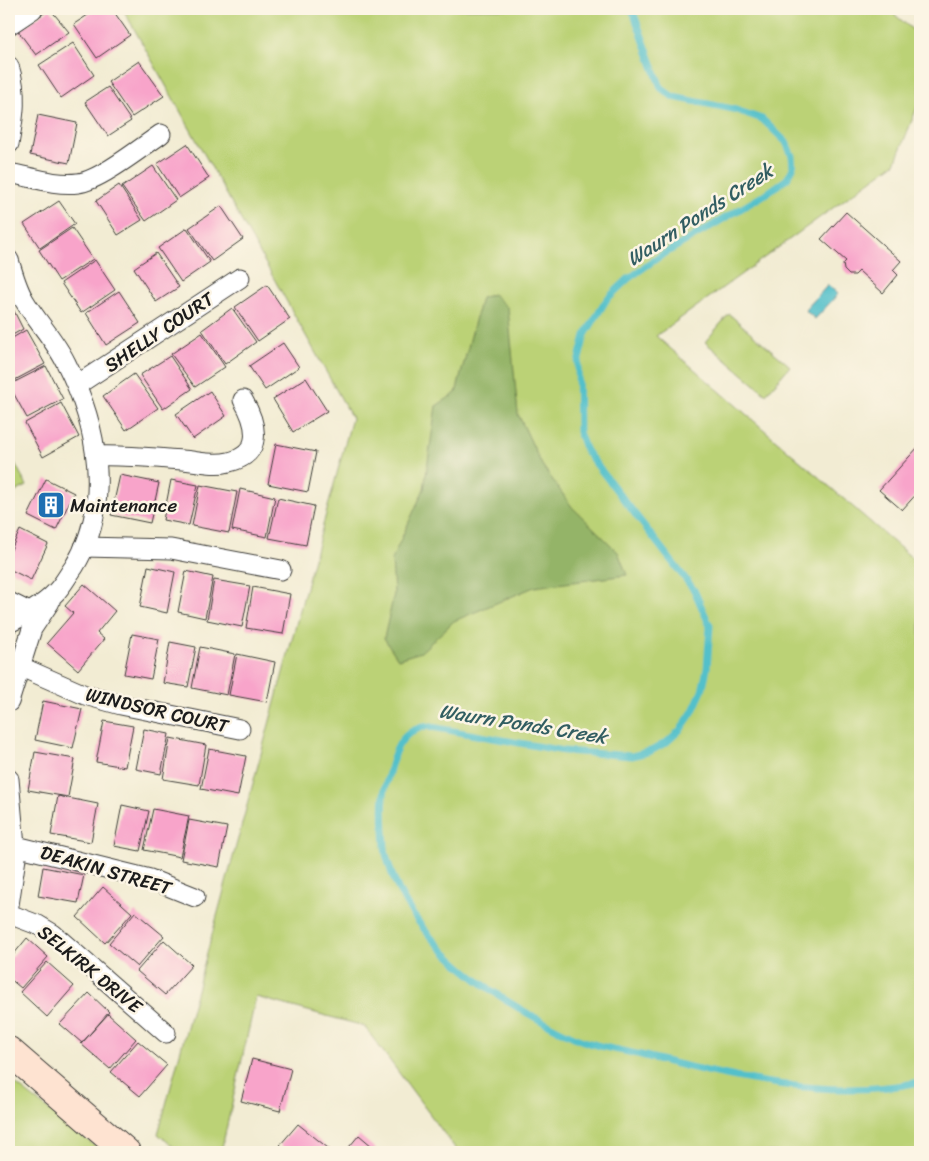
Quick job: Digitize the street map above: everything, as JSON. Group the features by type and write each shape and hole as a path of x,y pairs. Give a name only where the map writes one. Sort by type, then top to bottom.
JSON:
{"street":[{"path":"9,25 33,9"},
{"path":"9,66 16,101 9,144"},
{"path":"9,173 66,183 81,183 101,174 161,134"},
{"path":"9,702 32,630 61,587 84,547 95,512 98,487 97,456 77,385 65,360 23,298 10,271"},
{"name":"SHELLY COURT","path":"77,385 240,278"},
{"path":"97,456 130,456 216,463 236,460 250,448 256,432 254,420 244,400"},
{"path":"84,547 171,549 281,570"},
{"path":"9,623 29,612 61,587"},
{"path":"9,602 29,612"},
{"name":"WINDSOR COURT","path":"20,666 85,695 121,705 240,729"},
{"path":"9,779 16,846 16,869 9,905"},
{"name":"DEAKIN STREET","path":"16,846 150,879 196,897"},
{"name":"SELKIRK DRIVE","path":"9,914 38,925 52,934 166,1033"},
{"path":"9,1051 126,1152"}],"green space":[{"path":"123,9 888,9 920,36 920,100 895,163 656,336 920,565 920,1152 458,1152 364,1026 256,997 221,1152 180,1152 158,1134 352,418"},
{"path":"493,294 508,308 518,414 542,465 572,507 618,552 627,575 534,587 454,621 421,652 398,659 384,638 394,594 392,559 424,489 436,406 456,393 481,298"},
{"path":"729,314 790,366 766,394 705,342"},
{"path":"9,452 27,486 9,495"},
{"path":"9,1079 103,1152 9,1152"}],"water":[{"path":"828,285 838,294 815,319 805,310"}],"building":[{"path":"50,9 69,32 36,55 18,31"},
{"path":"97,9 112,9 130,35 97,58 74,24"},
{"path":"73,43 94,75 61,98 39,65"},
{"path":"139,61 164,96 132,117 108,82"},
{"path":"108,87 131,121 108,136 85,102"},
{"path":"38,115 77,123 69,163 30,155"},
{"path":"187,144 209,178 179,198 157,164"},
{"path":"153,166 176,200 146,221 122,187"},
{"path":"119,185 142,220 118,235 96,201"},
{"path":"59,201 75,224 40,248 24,224"},
{"path":"221,206 243,239 212,261 189,228"},
{"path":"846,212 901,261 893,270 898,275 883,293 859,271 855,275 849,275 844,270 843,264 846,261 821,239"},
{"path":"72,228 93,259 59,281 39,250"},
{"path":"187,228 210,262 181,282 158,248"},
{"path":"156,253 179,287 156,302 134,268"},
{"path":"95,260 115,290 81,313 61,283"},
{"path":"267,285 290,319 258,341 235,307"},
{"path":"119,291 140,323 106,345 86,313"},
{"path":"9,301 23,329 9,337"},
{"path":"232,308 256,342 225,364 202,330"},
{"path":"26,330 45,364 9,383 9,340"},
{"path":"202,333 225,367 195,387 171,354"},
{"path":"283,343 299,367 265,390 249,366"},
{"path":"170,356 192,389 163,409 140,375"},
{"path":"46,366 63,399 27,418 9,385"},
{"path":"134,374 158,408 126,430 103,396"},
{"path":"306,378 327,411 293,432 273,399"},
{"path":"210,391 226,416 193,439 176,414"},
{"path":"61,403 79,437 43,457 25,423"},
{"path":"276,444 316,452 308,492 268,484"},
{"path":"919,446 920,490 902,510 879,490"},
{"path":"120,475 159,483 150,523 111,515"},
{"name":"Maintenance","path":"46,479 74,493 56,530 28,516"},
{"path":"171,480 198,485 189,525 163,520"},
{"path":"200,485 237,492 229,533 192,526"},
{"path":"240,489 275,497 267,537 232,530"},
{"path":"278,498 314,506 306,545 269,538"},
{"path":"20,530 48,544 31,580 9,569 9,554"},
{"path":"148,566 175,572 167,613 140,607"},
{"path":"186,571 213,577 205,618 178,612"},
{"path":"214,580 250,586 242,627 207,620"},
{"path":"84,584 115,611 97,633 104,639 78,670 47,643 73,613 65,606"},
{"path":"253,587 290,594 283,634 246,628"},
{"path":"132,634 159,639 151,679 124,674"},
{"path":"170,642 196,647 188,687 163,683"},
{"path":"200,647 235,654 227,695 192,688"},
{"path":"237,654 275,662 267,702 229,695"},
{"path":"43,701 82,709 73,748 35,740"},
{"path":"104,721 133,726 125,767 96,762"},
{"path":"144,729 169,734 161,774 136,769"},
{"path":"170,738 206,745 199,785 163,779"},
{"path":"209,749 246,756 238,796 201,789"},
{"path":"35,752 75,759 68,797 28,790"},
{"path":"58,796 98,804 91,842 51,835"},
{"path":"122,805 149,811 140,851 114,846"},
{"path":"153,809 189,816 180,857 144,850"},
{"path":"189,820 227,827 219,867 181,860"},
{"path":"43,867 84,875 78,903 38,896"},
{"path":"103,887 132,913 105,943 77,917"},
{"path":"135,912 164,936 137,967 109,943"},
{"path":"27,938 48,957 21,988 9,978 9,960"},
{"path":"164,940 192,965 165,995 137,971"},
{"path":"47,962 74,986 47,1017 20,992"},
{"path":"89,993 109,1012 82,1043 60,1024"},
{"path":"108,1014 136,1039 110,1069 81,1044"},
{"path":"138,1041 167,1065 140,1096 111,1072"},
{"path":"252,1059 291,1069 280,1111 241,1101"},
{"path":"298,1124 333,1152 289,1152 280,1145"},
{"path":"359,1135 379,1152 345,1152"}],"waterway":[{"name":"Waurn Ponds Creek","path":"632,9 661,88 673,97 733,109 762,119 786,142 792,156 793,168 787,179 764,195 659,257 628,279 607,299 585,335 578,363 579,432 586,451 694,590 710,626 707,669 702,691 693,711 681,729 667,742 651,751 632,756 564,751 426,726 416,729 408,734 397,748 386,784 383,807 386,855 398,889 415,918 437,944 462,968 519,1008 585,1042 709,1072 780,1084 815,1088 851,1089 886,1087 920,1082"}],"place":[{"name":"Maintenance","path":"51,505"}]}
